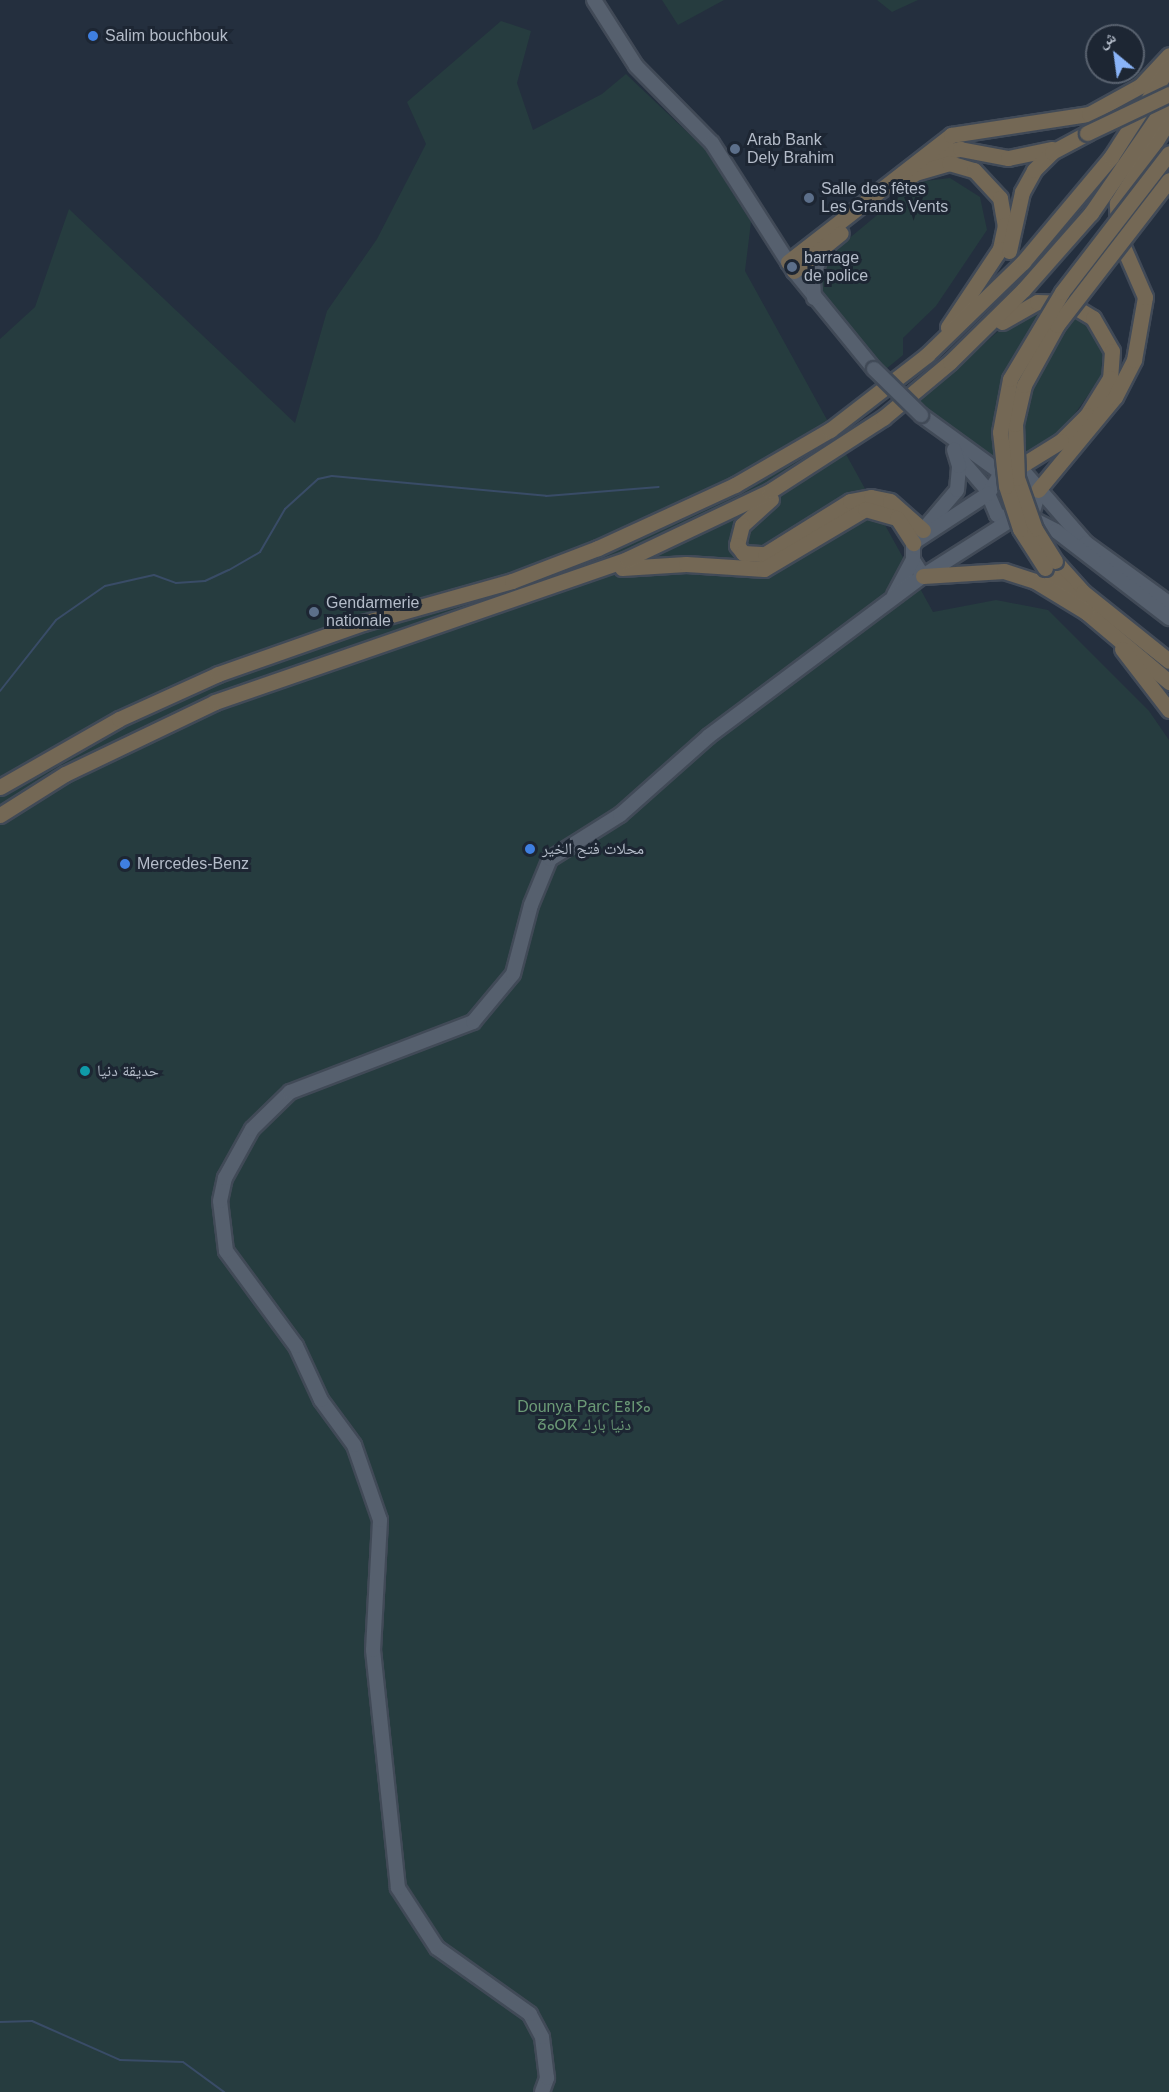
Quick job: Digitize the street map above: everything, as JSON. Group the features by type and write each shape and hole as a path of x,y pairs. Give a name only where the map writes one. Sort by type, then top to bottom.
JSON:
{"highway":[{"path":"791,267 909,165 967,130 1076,118 1104,108 1140,86 1169,55"},
{"path":"0,787 119,719 218,674 363,623 512,581 673,516 830,430 927,355 1023,262 1076,201 1169,67"},
{"path":"909,165 947,150 1008,158 1060,146 1169,94"},
{"path":"950,362 1024,290 1091,213 1169,100"},
{"path":"1038,492 1115,398 1134,360 1145,297 1118,235 1117,203 1169,120"},
{"path":"927,355 971,297 1007,256 1028,180 1060,146"},
{"path":"1169,153 1062,292 1010,379 1000,432 1006,486 1020,529 1086,612 1169,682"},
{"path":"818,245 915,173 941,165 964,166 990,182 1004,212 1000,249 971,297"},
{"path":"1169,180 1057,325 1024,385 1015,424 1017,478 1050,565 1169,661"},
{"path":"918,537 890,501 871,497 850,501 765,554 742,553 737,535 751,514 950,362 1037,302 1082,309 1105,334 1112,363 1100,398 1061,441 1008,472"},
{"path":"0,815 65,774 215,702 561,584 694,531 832,452"},
{"path":"561,584 644,564 764,569 865,509 897,518 918,537"},
{"path":"923,576 1004,571 1035,581 1086,612"},
{"path":"1118,641 1169,710"}],"main road":[{"path":"594,0 636,66 712,142 791,267 874,369 936,428 1008,472 1029,476 1038,492 1100,555 1169,603"},
{"path":"777,247 818,245 814,298"},
{"path":"936,428 988,493 997,515 1011,520"},
{"path":"891,600 913,560 918,537 957,490 959,466 954,450"},
{"path":"918,537 988,493 1008,472"},
{"path":"1027,516 1038,492"},
{"path":"542,2092 547,2078 542,2037 530,2014 437,1948 398,1888 374,1660 380,1520 354,1445 321,1400 287,1332 237,1273 226,1251 220,1201 225,1178 252,1129 290,1092 473,1022 513,974 531,904 550,859 620,815 709,736 923,576 1011,520 1027,516 1065,537 1169,618"},
{"path":"913,560 923,576"}],"green space":[{"path":"662,0 724,0 678,25"},
{"path":"877,0 918,0 892,12"},
{"name":"Dounya Parc ⴹⵓⵏⵢⴰ ⵒⴰⵔⴽ دنيا بارك","path":"501,21 531,31 517,83 533,130 602,94 626,74 705,149 751,222 745,271 933,612 996,600 1048,610 1149,711 1169,740 1169,2092 0,2092 0,339 35,307 69,209 295,423 327,311 377,239 426,144 407,102"},
{"path":"950,178 980,197 987,230 936,306 903,338 903,355 886,369 821,294 823,260 917,182"},
{"path":"1047,304 1092,322 1103,345 1101,377 1066,426 1038,449 1001,464 946,428 919,401 1003,327"}],"waterway":[{"path":"0,691 56,620 105,586 154,575 176,583 205,581 229,570 260,552 285,509 318,479 332,476 546,496 659,487"},
{"path":"0,2022 32,2021 120,2060 183,2062 224,2092"}],"place":[{"name":"Salim bouchbouk","path":"93,36"},
{"name":"Arab Bank Dely Brahim","path":"735,149"},
{"name":"Salle des fêtes Les Grands Vents","path":"809,198"},
{"name":"barrage de police","path":"792,267"},
{"name":"Gendarmerie nationale","path":"314,612"},
{"name":"محلات فتح الخير","path":"530,849"},
{"name":"Mercedes-Benz","path":"125,864"},
{"name":"حديقة دنيا","path":"85,1071"}]}
